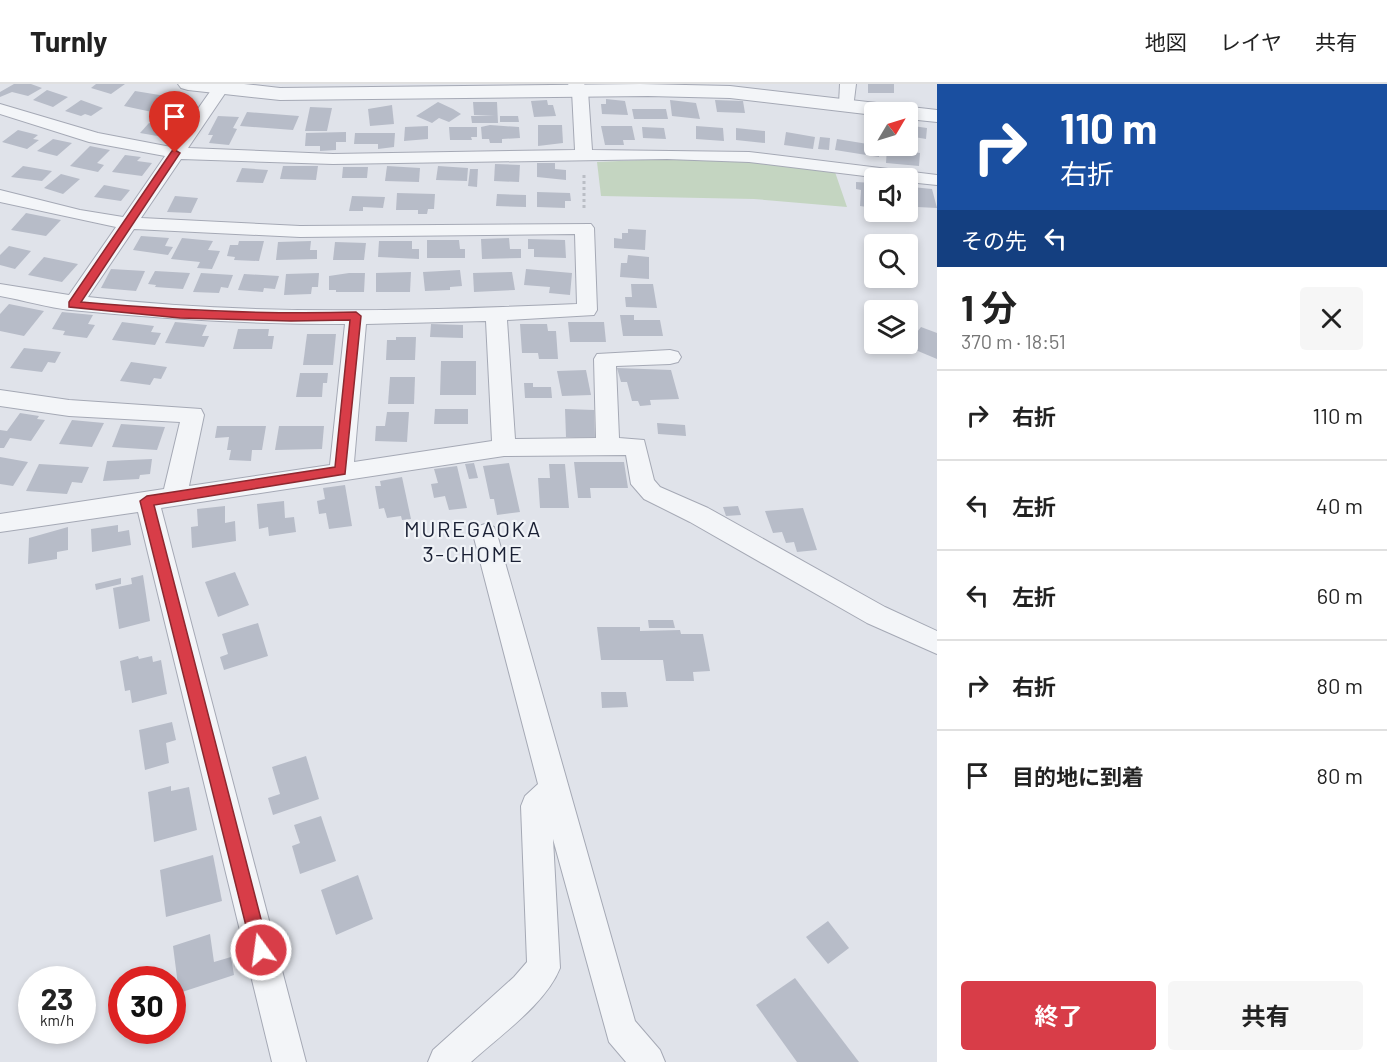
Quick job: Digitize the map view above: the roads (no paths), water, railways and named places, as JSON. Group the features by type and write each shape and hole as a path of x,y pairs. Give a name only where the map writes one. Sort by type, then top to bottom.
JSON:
{"street":[{"path":"188,84 280,94 578,87 848,94 937,116"},
{"path":"578,87 584,155"},
{"path":"73,304 220,89"},
{"path":"0,109 94,138 175,153 333,159 667,154 749,157 937,180"},
{"path":"0,196 60,211 127,223 271,233 584,228 587,310 291,318 180,315 73,304 0,290"},
{"path":"496,314 504,448"},
{"path":"341,471 356,316"},
{"path":"608,447 605,359 670,357"},
{"path":"0,398 69,408 193,415 161,499 289,1062"},
{"path":"0,523 504,448 636,446 643,484 652,493 699,515 876,615 937,643"},
{"path":"485,534 529,703 555,787 621,1030 648,1062"},
{"path":"445,1062 526,989 544,968 537,806 555,787"}],"district":[{"name":"MUREGAOKA 3-CHOME","path":"473,540"}]}
